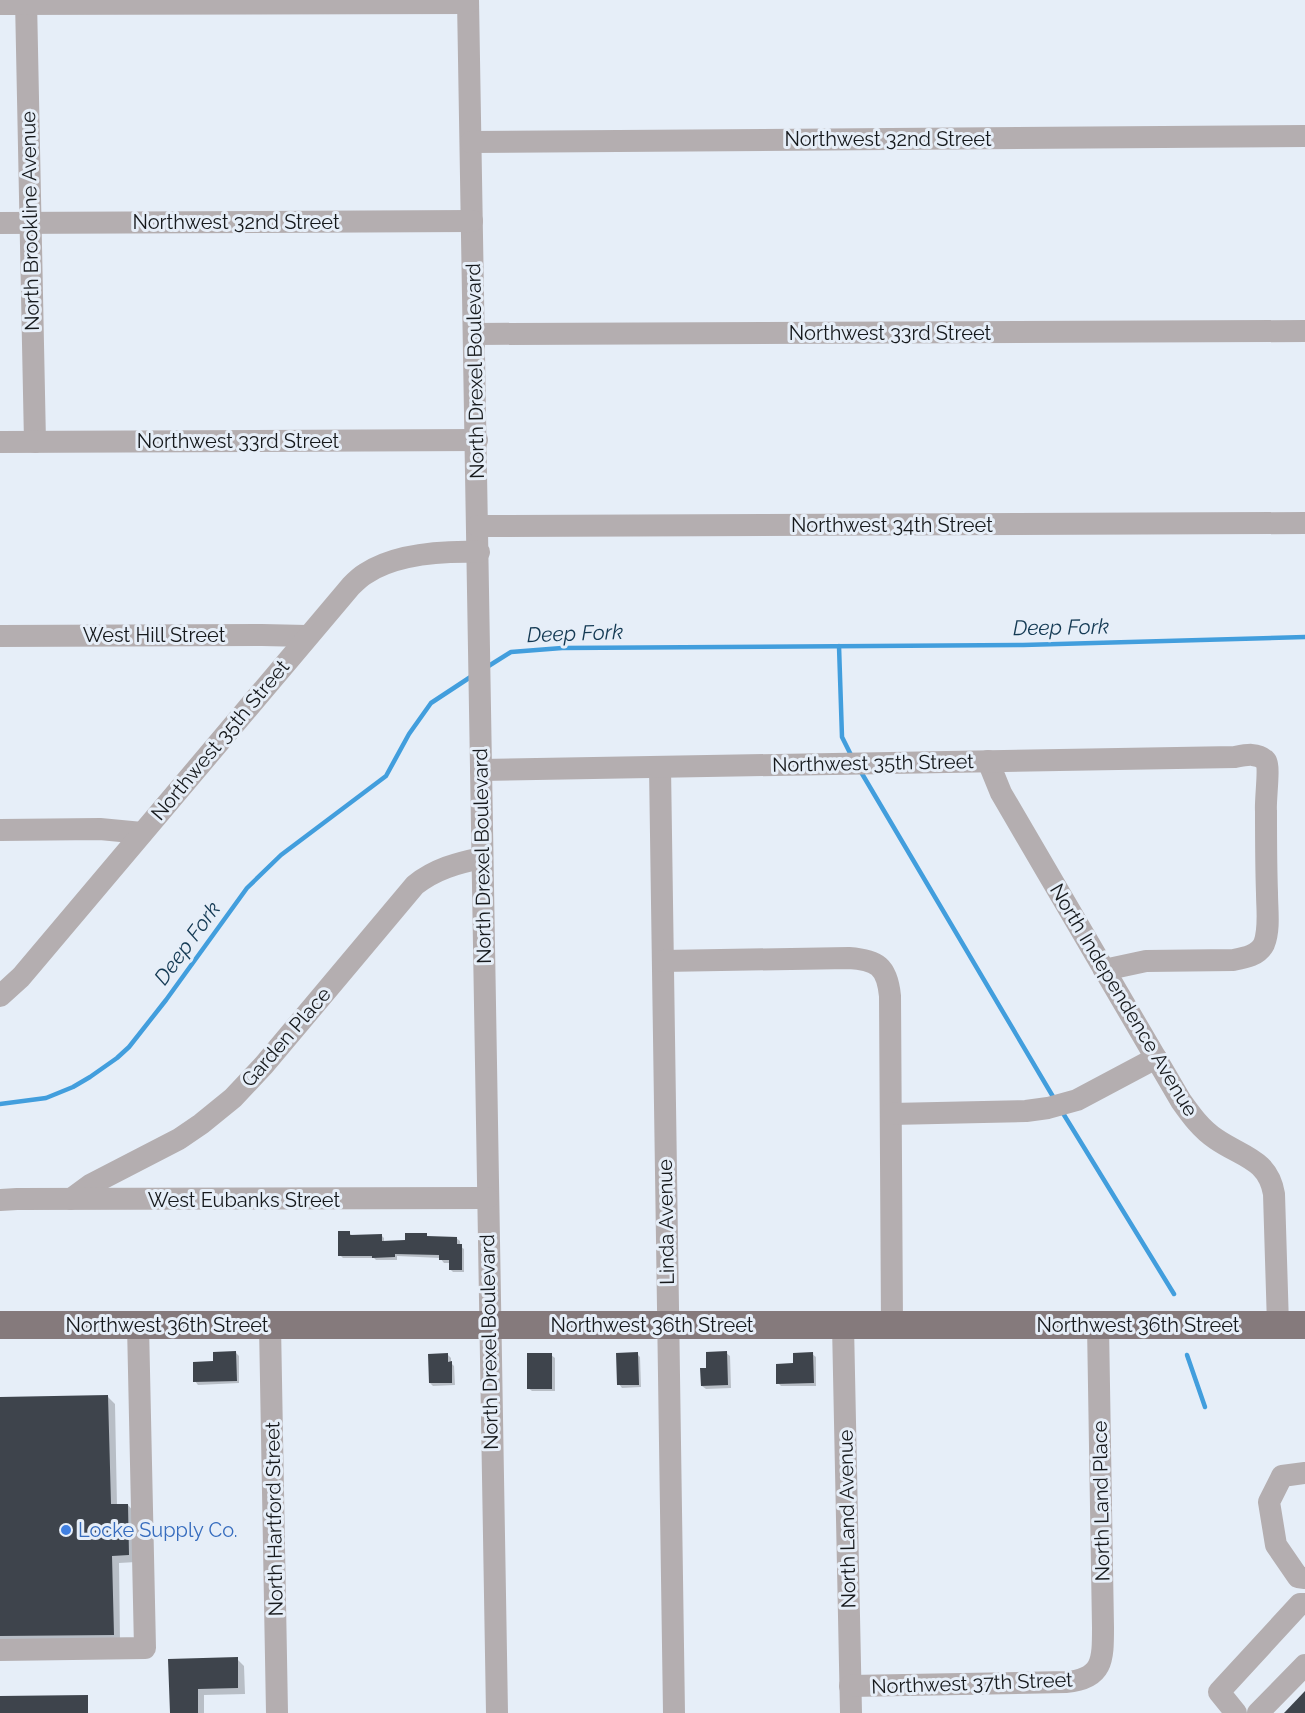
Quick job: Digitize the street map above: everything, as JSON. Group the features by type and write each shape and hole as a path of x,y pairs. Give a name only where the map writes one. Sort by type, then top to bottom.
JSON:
{"main road":[{"name":"Northwest 36th Street","path":"0,1325 1291,1325"}],"street":[{"path":"0,4 26,2 468,2"},
{"name":"North Brookline Avenue","path":"26,2 35,442"},
{"name":"North Drexel Boulevard","path":"468,2 497,1713"},
{"name":"Northwest 32nd Street","path":"471,142 1305,136"},
{"name":"Northwest 32nd Street","path":"0,223 472,221"},
{"name":"Northwest 33rd Street","path":"475,334 1305,331"},
{"name":"Northwest 33rd Street","path":"0,442 477,441"},
{"name":"Northwest 34th Street","path":"478,526 1305,523"},
{"name":"Northwest 35th Street","path":"0,996 21,978 351,586 376,567 392,561 415,556 479,552"},
{"name":"West Hill Street","path":"0,636 307,636"},
{"name":"Northwest 35th Street","path":"481,770 1247,755 1255,755 1265,760 1269,768 1265,797 1267,918 1265,942 1261,948 1246,958 1233,960 1146,961 1104,970"},
{"name":"North Independence Avenue","path":"988,761 1001,794 1180,1101 1214,1138 1255,1162 1270,1177 1275,1194 1291,1325"},
{"name":"Linda Avenue","path":"660,767 674,1713"},
{"path":"0,830 100,830 142,833"},
{"name":"Garden Place","path":"71,1199 90,1185 179,1139 219,1110 251,1080 415,885 437,871 461,862 482,858"},
{"path":"663,961 849,958 870,960 886,976 890,996 892,1325"},
{"path":"891,1114 1026,1111 1048,1108 1073,1101 1156,1058"},
{"name":"West Eubanks Street","path":"0,1200 487,1198"},
{"path":"0,1650 146,1648 138,1325"},
{"name":"North Hartford Street","path":"270,1325 277,1713"},
{"name":"North Land Avenue","path":"843,1325 851,1713"},
{"name":"North Land Place","path":"1092,1674 1102,1657 1103,1637 1098,1325"},
{"path":"1305,1473 1282,1476 1269,1502 1276,1545 1298,1577 1305,1578"},
{"path":"1236,1713 1220,1692 1300,1604 1305,1604"},
{"path":"1258,1713 1305,1665"},
{"name":"Northwest 37th Street","path":"850,1686 1066,1682 1084,1680 1092,1674"}],"building":[{"path":"338,1231 350,1231 350,1235 382,1234 382,1241 405,1240 405,1233 457,1237 457,1244 462,1244 462,1270 449,1270 449,1260 439,1260 439,1255 395,1254 395,1257 372,1258 372,1256 338,1256"},
{"path":"236,1351 237,1381 193,1382 193,1362 213,1361 213,1352"},
{"path":"727,1351 728,1385 701,1386 700,1368 706,1368 706,1352"},
{"path":"638,1352 639,1385 617,1385 616,1353"},
{"path":"813,1352 814,1383 776,1384 776,1364 793,1363 793,1353"},
{"path":"448,1353 448,1362 452,1361 452,1383 429,1383 428,1354"},
{"path":"527,1353 552,1353 552,1389 527,1389"},
{"name":"Locke Supply Co.","path":"108,1395 111,1504 128,1504 129,1555 112,1556 114,1635 0,1636 0,1397"},
{"path":"238,1657 238,1688 198,1689 198,1713 170,1713 168,1659"},
{"path":"1305,1691 1305,1713 1284,1713"},
{"path":"88,1695 88,1713 0,1713 0,1696"}],"waterway":[{"name":"Deep Fork","path":"487,667 511,652 562,648 1023,645 1305,637"},
{"path":"839,646 842,737 852,757"},
{"name":"Deep Fork","path":"0,1104 46,1098 73,1087 117,1058 129,1047 166,1000 247,888 281,855 386,776 409,734 431,703 472,676"},
{"path":"861,772 1055,1100"},
{"path":"1061,1110 1174,1294"},
{"path":"1187,1355 1205,1407"}],"place":[{"name":"Locke Supply Co.","path":"66,1530"}]}
